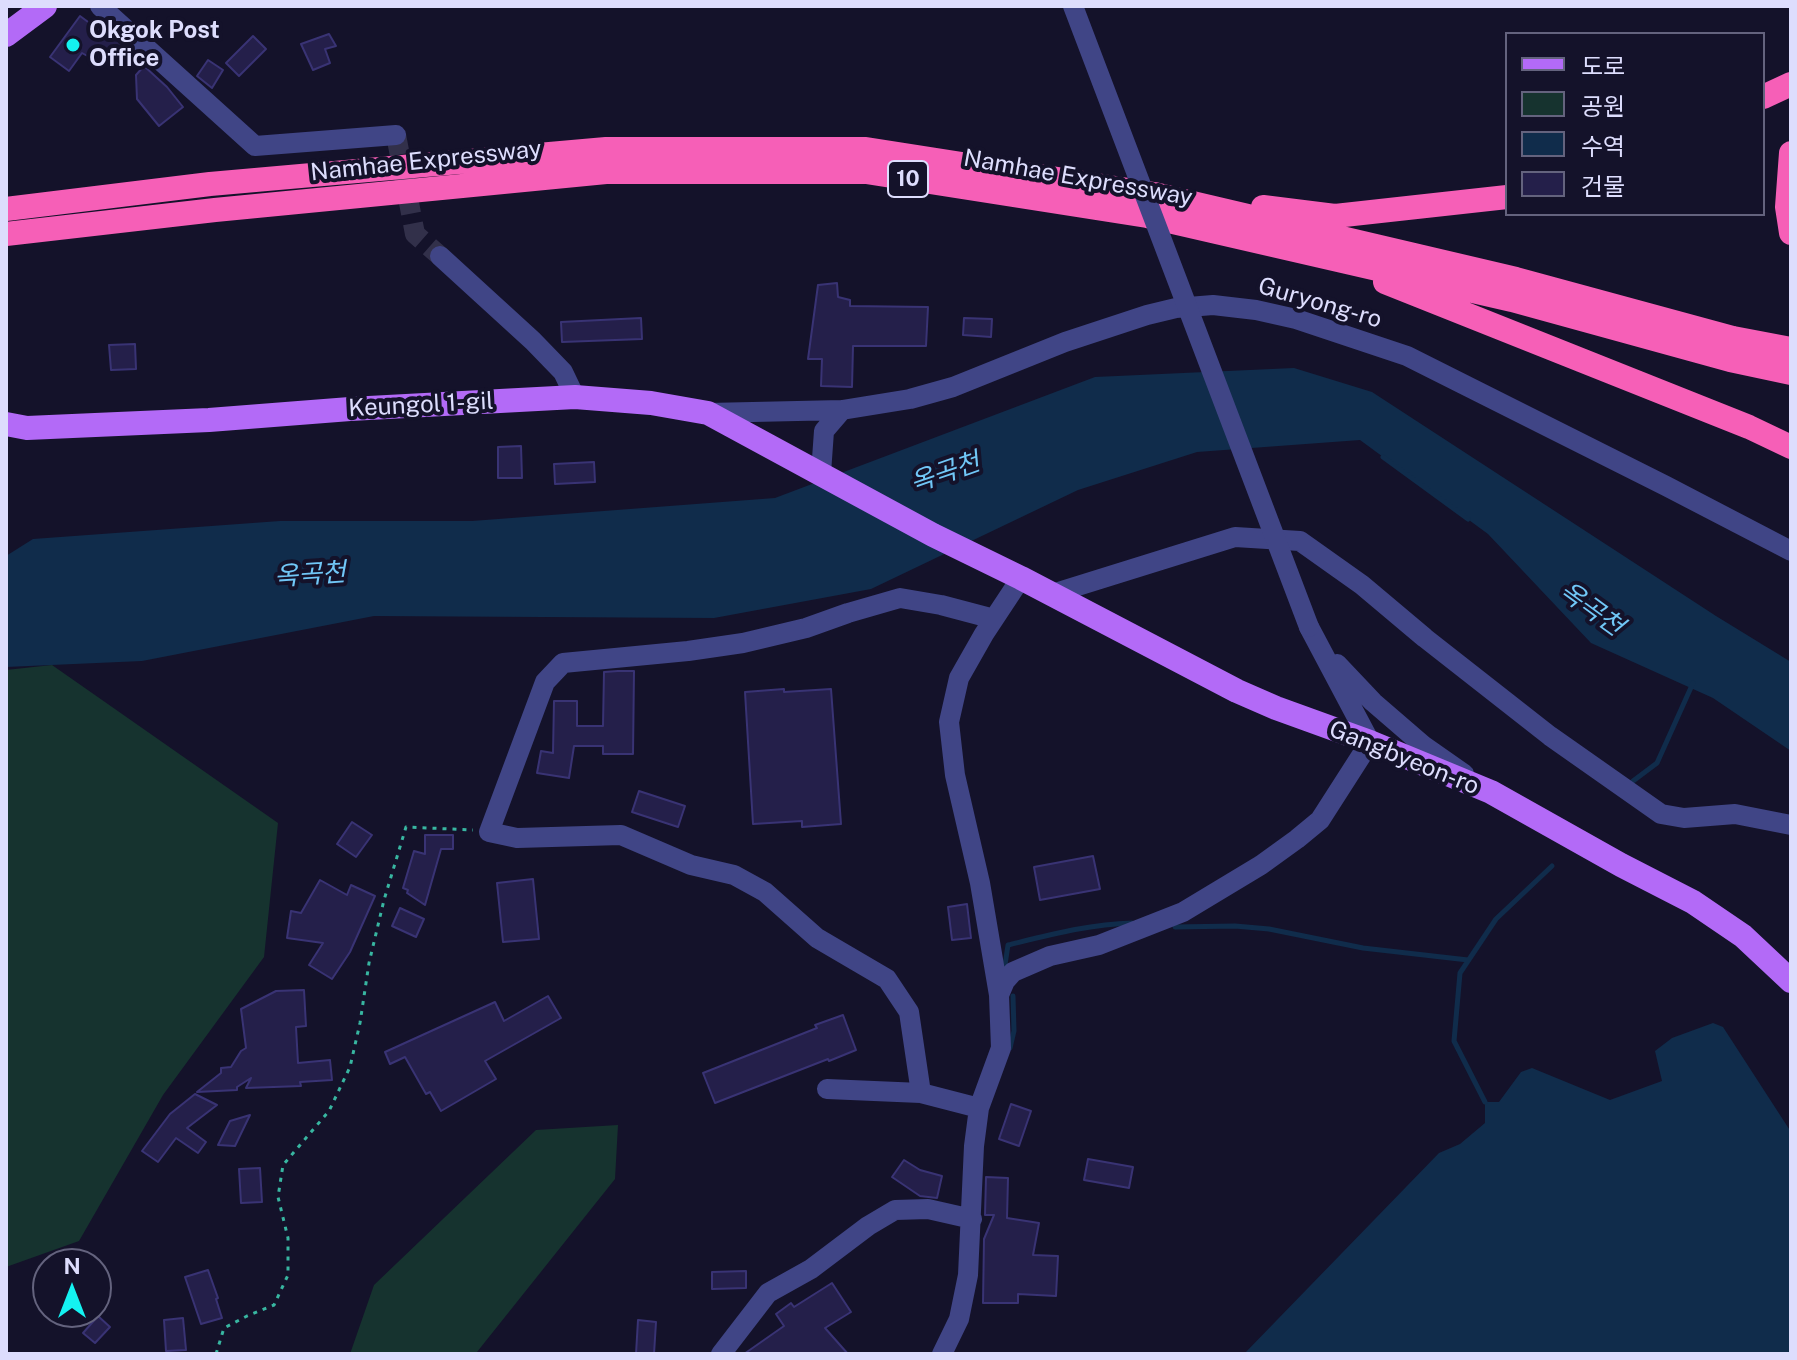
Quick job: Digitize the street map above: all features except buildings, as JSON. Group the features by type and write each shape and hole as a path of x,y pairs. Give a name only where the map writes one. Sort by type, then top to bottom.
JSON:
{"highway":[{"path":"1765,96 1791,84"},
{"name":"Namhae Expressway","path":"6,209 210,184 606,149 866,149 1154,194 1516,279 1733,338 1791,349"},
{"path":"1791,153 1787,207 1791,233"},
{"name":"Namhae Expressway","path":"6,234 606,172 866,172 1147,216 1512,300 1730,360 1791,373"},
{"path":"1154,194 1335,216 1505,197"},
{"path":"1316,254 1749,427 1791,447"}],"main road":[{"path":"6,35 45,6"},
{"name":"Keungol 1-gil","path":"6,424 27,428 209,420 575,397 651,403 708,413 997,567"},
{"name":"Gangbyeon-ro","path":"997,567 1237,691 1491,792 1693,902 1743,936 1791,981"}],"street":[{"path":"100,6 255,146 396,135"},
{"path":"999,995 1013,972 1050,956 1099,945 1183,912 1261,865 1320,820 1370,742 1314,635 1073,6"},
{"path":"440,256 563,372 575,397"},
{"name":"Guryong-ro","path":"708,413 842,410 910,399 953,387 1065,342 1147,315 1176,308 1213,305 1256,310 1296,319 1407,356 1791,551"},
{"path":"821,473 824,431 842,410"},
{"path":"1052,594 1235,537 1300,541 1362,585 1550,736 1661,814 1684,818 1735,814 1791,825"},
{"path":"942,1354 959,1319 968,1275 974,1146 979,1108 1001,1048 999,995 980,883 955,775 949,722 959,678 1021,578"},
{"path":"921,1093 909,1012 887,979 817,938 765,892 734,875 691,865 621,835 517,838 489,832 545,682 563,663 743,643 806,628 900,598 994,619"},
{"path":"1314,635 1373,702 1424,746 1491,792"},
{"path":"827,1089 921,1093 979,1108"},
{"path":"721,1354 768,1293 811,1269 868,1226 895,1210 928,1209 972,1219"}],"path":[{"path":"216,1354 224,1328 274,1305 288,1275 288,1238 278,1197 283,1165 329,1111 350,1067 369,963 406,827 489,832"}],"green space":[{"path":"52,665 278,823 264,957 163,1095 79,1241 59,1248 32,1248 32,1258 6,1267 6,670"},
{"path":"618,1125 615,1179 477,1352 350,1354 374,1285 536,1130"}],"water":[{"path":"1294,368 1372,392 1791,662 1791,751 1713,698 1591,643 1488,534 1360,440 1197,452 1078,490 871,589 714,618 374,616 142,661 6,667 6,556 33,539 280,521 472,521 775,498 1095,377"},
{"path":"1713,1023 1723,1027 1791,1132 1791,1354 1244,1354 1439,1153 1460,1144 1485,1123 1485,1102 1499,1102 1521,1072 1532,1068 1610,1100 1662,1081 1655,1051 1672,1038"}],"waterway":[{"name":"옥곡천","path":"1383,457 1468,519"},
{"path":"1633,781 1657,763 1693,683"},
{"path":"1485,1102 1454,1041 1460,973 1496,919 1552,866"},
{"path":"1005,965 1008,945 1085,928 1132,923"},
{"path":"1175,927 1269,929 1363,948 1468,960"},
{"path":"1010,1048 1014,1031 1013,996"}],"tunnel":[{"path":"396,135 415,234 440,256"}],"place":[{"name":"Okgok Post Office","path":"73,45"}]}
